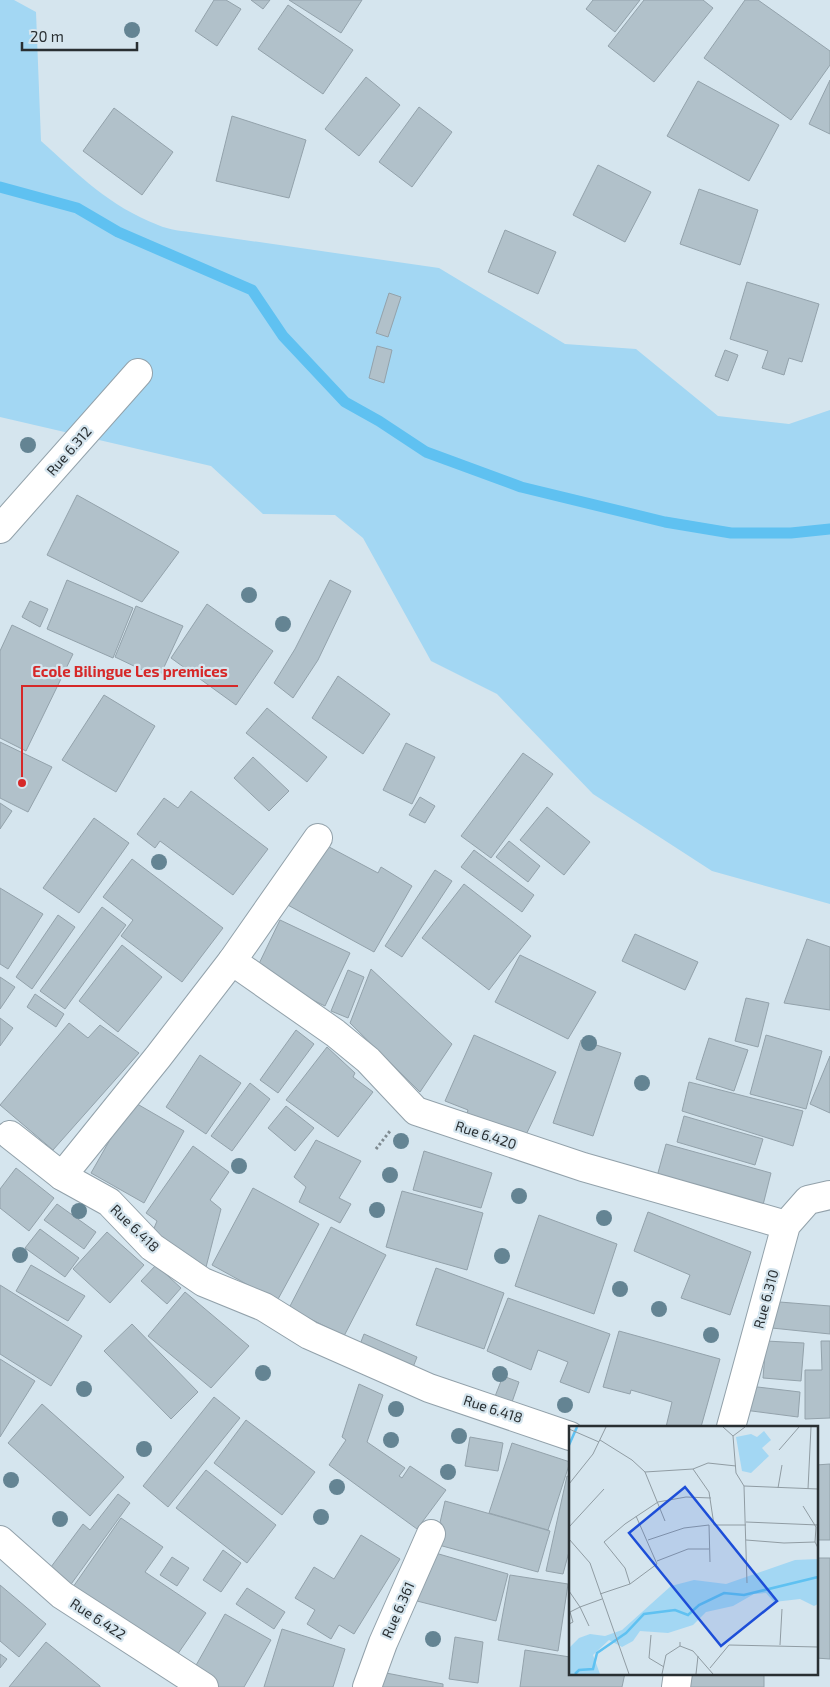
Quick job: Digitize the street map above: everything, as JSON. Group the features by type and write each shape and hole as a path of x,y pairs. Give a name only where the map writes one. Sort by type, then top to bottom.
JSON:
{"street":[{"name":"Rue 6.312","path":"0,530 138,373"},
{"path":"62,1176 232,961 318,838"},
{"name":"Rue 6.420","path":"232,961 335,1033 368,1060 416,1111 583,1167 786,1226"},
{"name":"Rue 6.418","path":"3,1139 62,1176 109,1202 152,1248 203,1282 264,1307 309,1335 429,1388 569,1436"},
{"name":"Rue 6.310","path":"731,1426 786,1226 808,1200 830,1195"},
{"name":"Rue 6.361","path":"367,1687 383,1643 431,1534"},
{"name":"Rue 6.422","path":"0,1540 62,1595 204,1687"},
{"path":"676,1687 678,1674"}],"shaded area":[{"path":"0,0 14,0 36,12 41,141 95,189 124,209 140,217 162,227 176,230 439,268 565,344 636,349 718,416 789,424 830,410 830,904 712,871 593,794 497,694 431,661 363,538 335,515 263,514 211,466 0,417"}],"building":[{"path":"214,0 226,0 241,9 217,46 195,31"},
{"path":"251,0 270,0 263,9"},
{"path":"289,0 362,0 341,33"},
{"path":"593,0 640,0 615,32 586,9"},
{"path":"644,0 703,0 713,8 654,82 608,46"},
{"path":"745,0 758,0 830,51 830,65 791,120 704,58"},
{"path":"288,5 353,50 323,94 258,49"},
{"path":"366,77 400,105 359,156 325,129"},
{"path":"830,80 830,134 809,124"},
{"path":"698,81 779,125 749,181 667,136"},
{"path":"419,107 452,132 412,187 379,162"},
{"path":"114,108 173,152 142,195 83,151"},
{"path":"232,116 306,140 289,198 216,181"},
{"path":"598,165 651,192 625,242 573,215"},
{"path":"699,189 758,210 740,265 680,244"},
{"path":"505,230 556,252 538,294 488,272"},
{"path":"747,282 819,304 802,362 789,358 784,375 762,368 768,351 730,339"},
{"path":"389,293 401,297 388,337 376,333"},
{"path":"377,346 392,350 384,383 369,378"},
{"path":"725,350 738,355 728,381 715,376"},
{"path":"77,495 179,552 142,602 47,555"},
{"path":"67,580 133,608 113,658 47,629"},
{"path":"330,580 351,591 318,660 293,698 274,683 295,649"},
{"path":"30,601 48,609 40,627 22,617"},
{"path":"207,604 273,651 236,705 171,658"},
{"path":"136,606 183,626 159,678 115,657"},
{"path":"12,625 73,654 26,751 0,738 0,651"},
{"path":"338,676 390,714 363,754 312,718"},
{"path":"104,695 155,726 116,792 62,760"},
{"path":"267,708 327,757 307,782 246,733"},
{"path":"0,742 52,767 28,812 0,798"},
{"path":"406,743 435,757 412,804 383,790"},
{"path":"523,753 553,774 491,858 461,836"},
{"path":"253,757 289,791 269,811 234,778"},
{"path":"191,791 268,849 233,895 160,841 155,848 137,834 164,798 178,808"},
{"path":"420,797 435,806 425,823 409,815"},
{"path":"0,803 12,811 0,829"},
{"path":"547,807 590,842 564,875 520,840"},
{"path":"94,818 129,843 79,913 43,888"},
{"path":"318,841 378,873 381,867 412,886 374,952 286,904"},
{"path":"509,841 540,866 528,882 496,857"},
{"path":"474,850 534,895 522,912 461,867"},
{"path":"132,859 223,928 182,982 121,936 133,920 103,897"},
{"path":"435,870 452,881 402,957 385,946"},
{"path":"464,884 531,936 489,990 422,938"},
{"path":"0,888 43,914 8,969 0,964"},
{"path":"102,907 126,925 65,1009 40,991"},
{"path":"58,915 75,927 32,989 16,977"},
{"path":"280,920 350,953 325,1006 255,972"},
{"path":"635,934 698,962 685,990 622,961"},
{"path":"807,939 830,947 830,1010 784,1003"},
{"path":"122,945 162,977 118,1032 79,1001"},
{"path":"520,955 596,992 568,1039 495,1002"},
{"path":"371,969 452,1044 420,1092 350,1023"},
{"path":"348,970 364,977 348,1018 331,1011"},
{"path":"0,977 15,987 0,1009"},
{"path":"35,994 64,1014 56,1027 27,1007"},
{"path":"746,998 769,1003 758,1047 735,1041"},
{"path":"0,1018 13,1028 0,1046"},
{"path":"69,1023 88,1038 100,1025 139,1053 53,1150 0,1105"},
{"path":"296,1030 314,1044 278,1093 260,1080"},
{"path":"474,1035 556,1072 523,1141 466,1117 468,1110 445,1101"},
{"path":"766,1035 822,1051 806,1109 750,1094"},
{"path":"709,1038 748,1050 734,1091 696,1079"},
{"path":"581,1040 621,1053 593,1136 553,1123"},
{"path":"327,1047 355,1073 353,1077 373,1092 338,1137 286,1100"},
{"path":"200,1055 241,1083 206,1134 166,1107"},
{"path":"830,1056 830,1113 810,1104"},
{"path":"689,1082 803,1111 793,1146 682,1111"},
{"path":"250,1083 270,1099 232,1151 211,1136"},
{"path":"132,1101 184,1131 144,1203 91,1173"},
{"path":"286,1106 314,1128 295,1151 268,1128"},
{"path":"684,1116 763,1139 755,1165 677,1142"},
{"path":"316,1140 361,1161 339,1198 351,1204 340,1223 299,1202 306,1187 294,1177"},
{"path":"666,1144 771,1173 762,1209 656,1180"},
{"path":"193,1146 229,1172 210,1200 221,1209 204,1275 150,1238 157,1221 146,1213"},
{"path":"424,1151 492,1173 481,1208 413,1190"},
{"path":"16,1168 54,1198 29,1231 0,1208 0,1189"},
{"path":"253,1188 319,1224 277,1301 212,1265"},
{"path":"402,1191 483,1213 467,1270 386,1247"},
{"path":"57,1204 96,1232 84,1249 44,1220"},
{"path":"648,1212 751,1252 730,1315 681,1298 690,1275 634,1251"},
{"path":"539,1215 617,1244 594,1314 515,1286"},
{"path":"331,1227 386,1255 344,1336 289,1308"},
{"path":"40,1229 79,1258 65,1277 25,1248"},
{"path":"107,1232 144,1265 110,1303 73,1269"},
{"path":"31,1265 85,1296 68,1321 16,1291"},
{"path":"156,1265 181,1288 167,1304 141,1281"},
{"path":"436,1268 504,1293 484,1349 416,1325"},
{"path":"0,1285 82,1336 51,1386 0,1354"},
{"path":"185,1292 249,1346 211,1388 148,1336"},
{"path":"508,1298 610,1334 589,1393 560,1382 568,1362 538,1350 531,1370 487,1351"},
{"path":"767,1301 830,1306 830,1334 762,1327"},
{"path":"132,1324 198,1392 171,1419 104,1351"},
{"path":"619,1331 720,1359 701,1426 666,1426 672,1402 631,1390 630,1394 603,1387"},
{"path":"364,1334 417,1357 410,1375 357,1352"},
{"path":"766,1341 804,1343 801,1381 763,1378"},
{"path":"821,1341 830,1341 830,1418 805,1419 805,1370 822,1370"},
{"path":"0,1359 35,1381 0,1437"},
{"path":"503,1376 519,1382 511,1405 494,1399"},
{"path":"359,1384 383,1395 367,1442 405,1468 399,1476 402,1478 410,1466 446,1490 417,1529 329,1465 346,1440 342,1437"},
{"path":"749,1386 800,1392 798,1417 744,1410"},
{"path":"214,1397 240,1418 168,1507 143,1486"},
{"path":"42,1404 124,1477 90,1516 8,1443"},
{"path":"246,1420 315,1472 282,1515 214,1463"},
{"path":"470,1437 503,1443 498,1471 465,1466"},
{"path":"512,1443 569,1462 548,1530 489,1513"},
{"path":"830,1464 830,1540 818,1540 818,1465"},
{"path":"206,1470 276,1525 247,1563 176,1508"},
{"path":"567,1476 569,1477 569,1552 563,1574 546,1571"},
{"path":"118,1494 130,1503 69,1587 48,1571 83,1524 90,1530"},
{"path":"445,1501 550,1531 538,1572 435,1544"},
{"path":"121,1518 163,1547 145,1572 206,1613 175,1658 73,1587"},
{"path":"361,1535 400,1559 354,1634 339,1625 331,1639 307,1624 315,1610 295,1598 314,1567 334,1579"},
{"path":"223,1550 241,1563 221,1592 203,1580"},
{"path":"425,1550 508,1574 496,1621 413,1600"},
{"path":"172,1557 189,1568 177,1586 160,1575"},
{"path":"818,1558 830,1558 830,1659 818,1658"},
{"path":"510,1575 568,1584 558,1651 498,1640"},
{"path":"0,1585 46,1624 19,1657 0,1641"},
{"path":"247,1588 285,1612 274,1629 236,1604"},
{"path":"225,1614 271,1640 244,1687 210,1687 190,1676"},
{"path":"282,1629 345,1649 333,1687 264,1687"},
{"path":"455,1637 483,1642 478,1683 449,1679"},
{"path":"46,1642 100,1686 100,1687 9,1687"},
{"path":"525,1650 569,1657 569,1674 625,1674 622,1687 520,1687"},
{"path":"0,1654 7,1659 0,1668"},
{"path":"381,1672 443,1684 443,1687 378,1687"},
{"path":"688,1674 764,1674 764,1687 688,1687"}],"waterway":[{"path":"0,187 77,208 118,232 252,290 283,336 345,402 379,421 426,452 521,487 665,522 731,533 791,533 830,529"}],"place":[{"name":"Ecole Bilingue Les premices","path":"22,783"}]}
